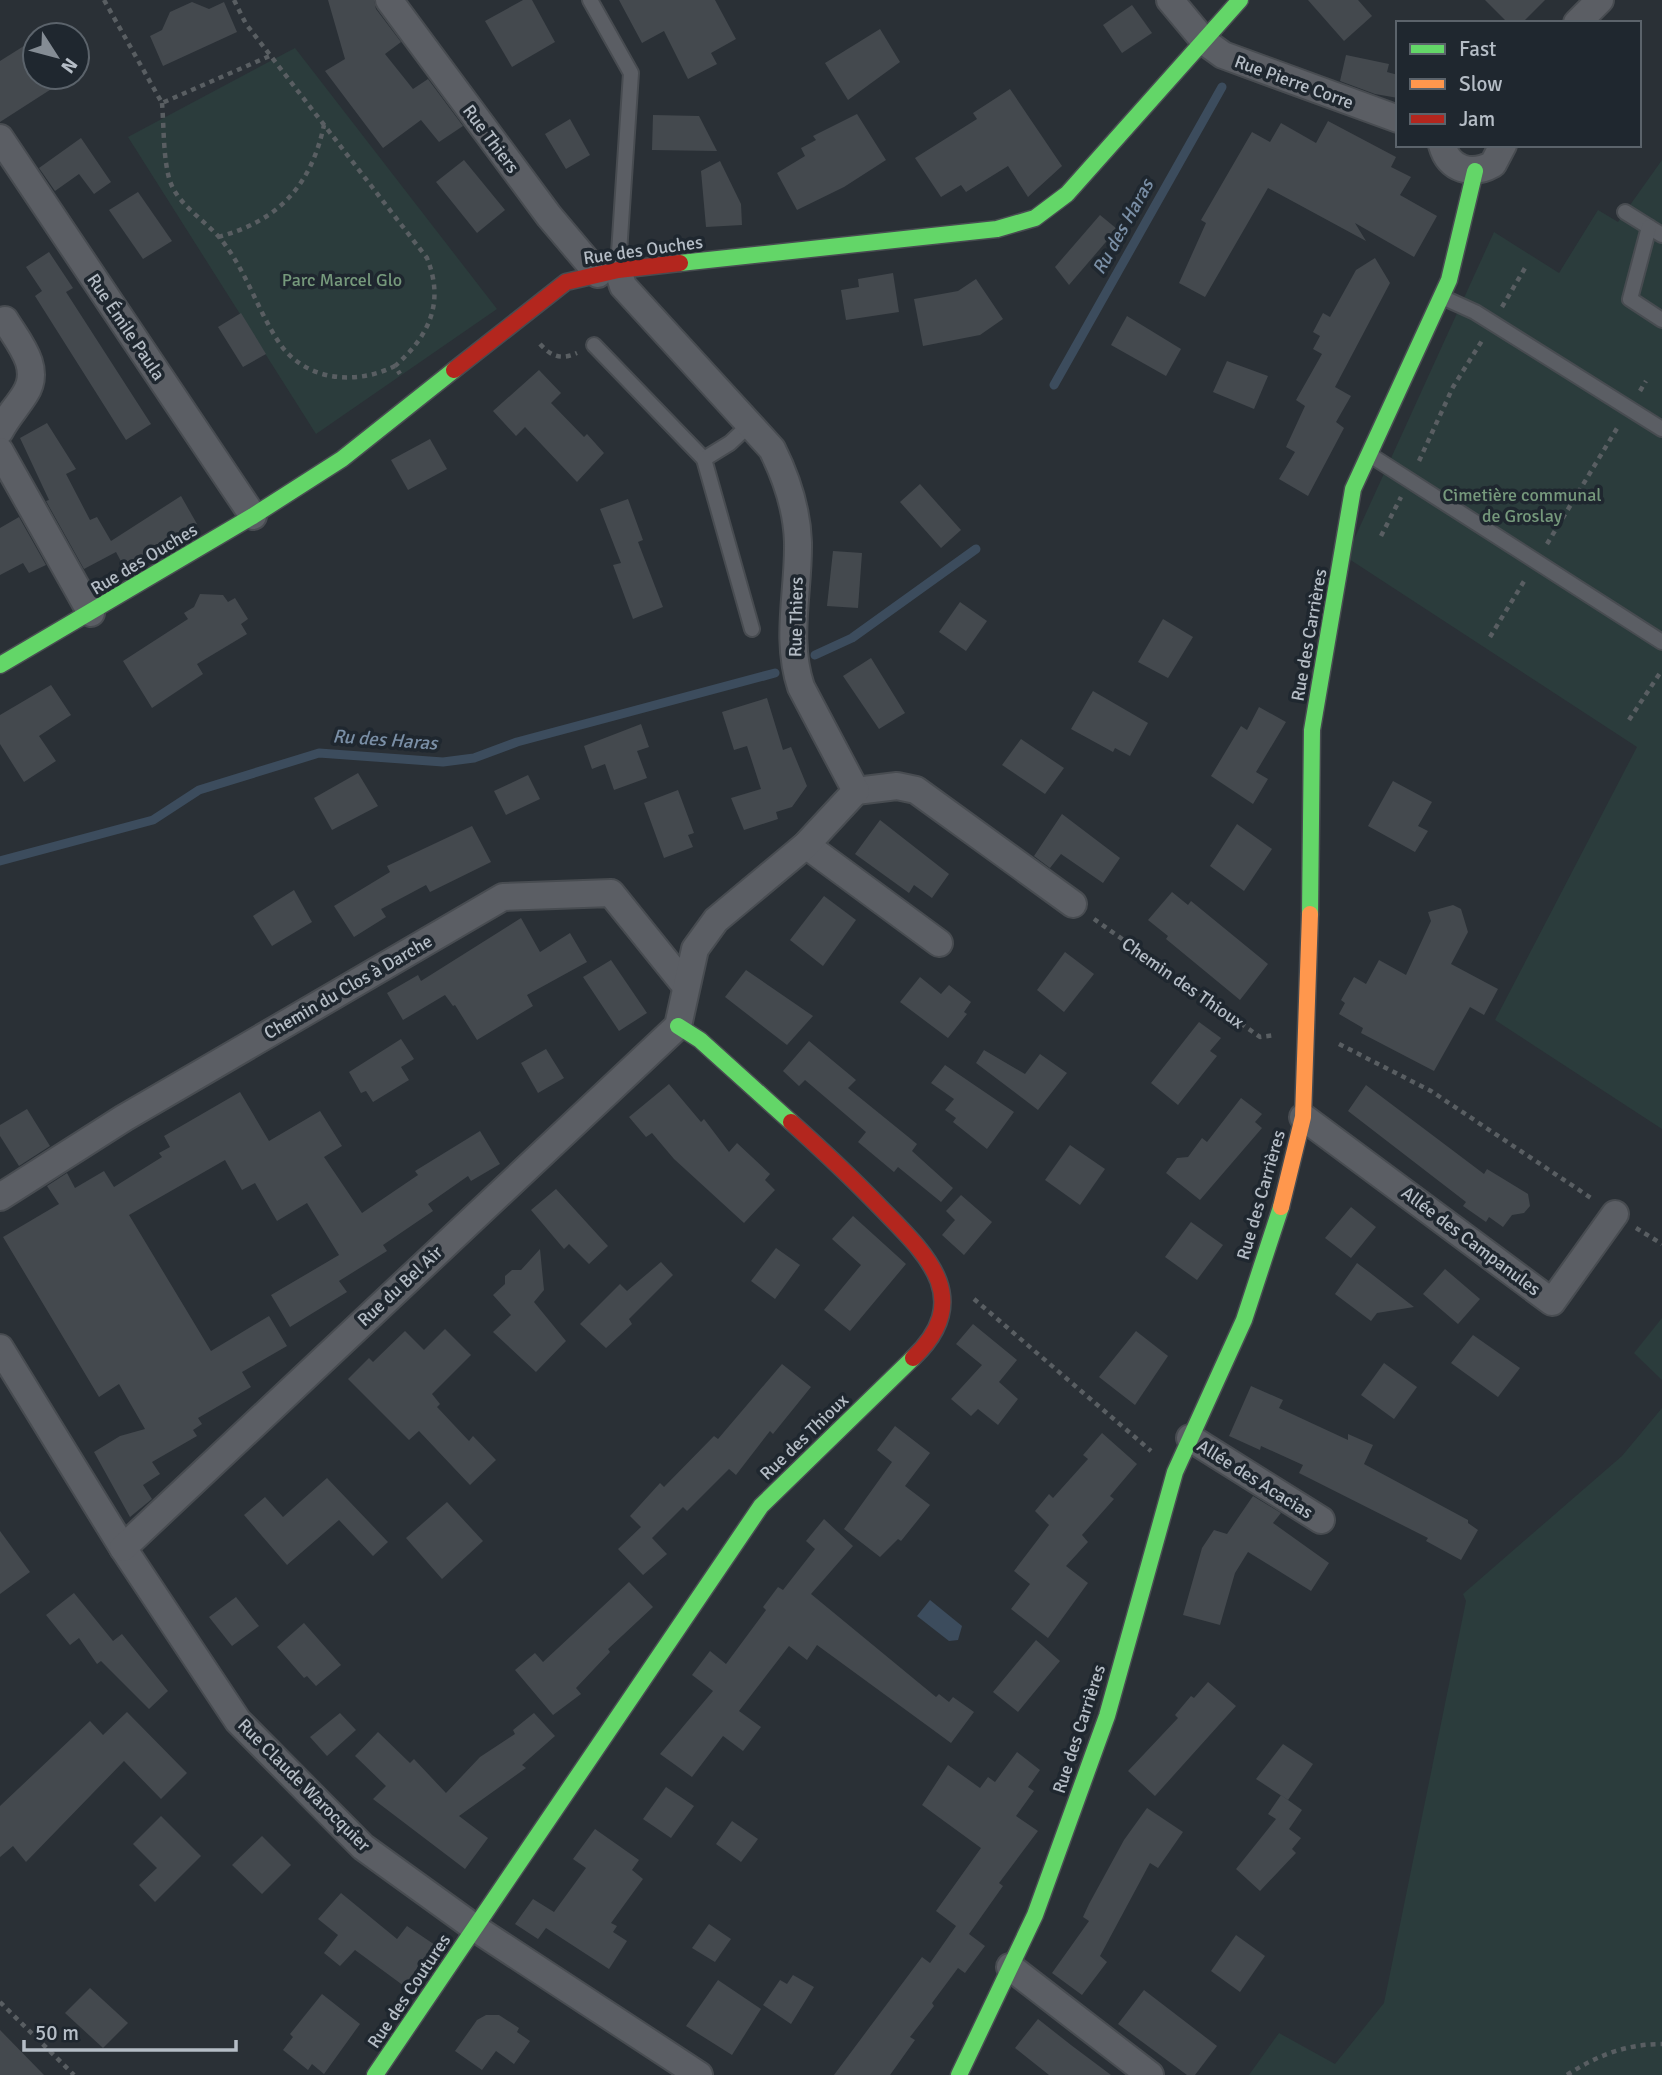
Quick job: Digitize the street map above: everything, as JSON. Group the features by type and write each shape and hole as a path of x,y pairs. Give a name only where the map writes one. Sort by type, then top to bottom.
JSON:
{"street":[{"name":"Rue Thiers","path":"389,0 549,216 623,286 748,426 772,449 783,472 798,541 792,645 795,669 856,791"},
{"name":"Rue Pierre Corre","path":"1170,0 1205,42 1223,55 1396,118"},
{"name":"Rue des Ouches","path":"0,665 253,516 342,459 566,282 608,272 1026,224 1043,217 1205,42 1240,0"},
{"path":"1579,21 1600,0"},
{"name":"Rue Émile Paula","path":"0,138 253,516"},
{"path":"1443,147 1448,159 1455,166 1475,171 1493,164 1502,147"},
{"name":"Rue des Carrières","path":"959,2075 1035,1915 1107,1716 1175,1472 1244,1320 1290,1178 1303,1117 1308,1029 1312,730 1353,489 1449,280 1475,171"},
{"path":"0,431 32,379 31,365 5,320"},
{"path":"0,452 91,613"},
{"path":"678,1026 695,948 716,920 806,845 856,791 897,786 916,790 1073,904"},
{"path":"806,845 939,943"},
{"name":"Chemin du Clos à Darche","path":"0,1197 124,1118 503,897 611,893 685,985"},
{"name":"Rue des Thioux","path":"475,1928 761,1506 923,1349 938,1324 943,1308 936,1270 926,1254 869,1195 700,1040 678,1026"},
{"name":"Rue du Bel Air","path":"123,1548 678,1026"},
{"name":"Allée des Campanules","path":"1303,1117 1552,1301 1615,1214"},
{"name":"Rue Claude Warocquier","path":"0,1348 123,1548 238,1721 363,1847 475,1928 699,2075"},
{"name":"Allée des Acacias","path":"1190,1438 1321,1520"},
{"name":"Rue des Coutures","path":"375,2075 475,1928"},
{"path":"1010,1968 1150,2075"}],"lane":[{"path":"590,0 631,73 608,272"},
{"path":"1625,212 1662,235"},
{"path":"1649,227 1630,299 1662,320"},
{"path":"1441,296 1492,323 1662,429"},
{"path":"594,345 704,459 752,629"},
{"path":"704,459 730,443 748,426"},
{"path":"1369,454 1662,642"}],"path":[{"path":"104,0 162,103 169,177 178,198 226,245 282,346 305,365 347,380 374,376 395,366 413,350 427,328 435,298 435,279 427,258 246,24 234,0"},
{"path":"162,103 272,55"},
{"path":"218,237 245,230 292,195 310,171 324,124"},
{"path":"1377,543 1453,387 1525,268"},
{"path":"520,320 553,356 566,358 594,345"},
{"path":"395,366 418,401"},
{"path":"1490,637 1646,381"},
{"path":"1629,719 1662,670"},
{"name":"Chemin des Thioux","path":"1073,904 1260,1037 1308,1029"},
{"path":"1308,1029 1431,1091 1662,1244"},
{"path":"942,1292 962,1289 1175,1472"},
{"path":"0,2002 74,2075"},
{"path":"1567,2075 1595,2057 1642,2044 1662,2044"}],"green space":[{"name":"Parc Marcel Glo","path":"295,48 497,309 316,434 128,137"},
{"name":"Cimetière communal de Groslay","path":"1662,160 1662,1129 1495,1020 1637,747 1346,557 1494,232 1559,273 1598,210 1618,222"},
{"path":"1662,1318 1662,1380 1634,1353"},
{"path":"1662,1408 1662,2075 1249,2075 1279,2033 1335,2064 1384,2003 1466,1601 1463,1594 1622,1456"}],"water":[{"path":"930,1600 962,1626 958,1640 949,1641 917,1616"}],"building":[{"path":"328,0 374,0 376,9 401,42 385,54 413,89 428,79 463,126 439,142 421,120 383,148 325,71 345,59"},
{"path":"523,0 532,0 555,42 512,67 485,21"},
{"path":"619,0 715,0 736,39 711,53 717,64 688,79 664,31 642,43"},
{"path":"1308,0 1358,0 1372,16 1344,41"},
{"path":"1485,0 1545,0 1524,21 1506,21"},
{"path":"192,2 209,9 224,2 237,32 163,66 150,36 162,30 170,12"},
{"path":"1132,5 1152,33 1122,53 1103,25"},
{"path":"880,29 900,62 848,100 825,63"},
{"path":"21,48 21,91 48,91 0,122 0,61"},
{"path":"1346,55 1389,64 1387,72 1396,74 1396,98 1375,94 1340,81"},
{"path":"1010,89 1062,166 1028,197 1008,166 966,192 961,185 941,197 915,158 977,119 973,113"},
{"path":"857,114 886,160 844,187 797,210 777,173 805,156 801,148 816,140 813,136"},
{"path":"653,115 699,116 717,151 652,150"},
{"path":"570,119 590,155 566,169 545,134"},
{"path":"1328,121 1396,157 1391,167 1411,177 1400,195 1437,216 1414,257 1355,223 1366,241 1268,188 1205,297 1179,283 1206,223 1201,220 1252,132 1270,142 1281,123 1316,143"},
{"path":"81,138 111,182 94,194 79,174 55,191 39,168"},
{"path":"464,160 505,210 477,233 436,182"},
{"path":"720,161 741,204 742,225 706,227 701,171"},
{"path":"138,192 172,241 143,259 109,210"},
{"path":"1100,215 1117,229 1069,285 1055,267"},
{"path":"49,252 73,288 66,292 151,424 126,440 35,296 42,291 26,267"},
{"path":"1375,258 1390,283 1335,387 1351,396 1336,422 1344,428 1308,496 1279,479 1295,452 1286,447 1305,406 1296,400 1322,354 1313,349 1320,336 1313,332 1323,313 1330,317 1356,270"},
{"path":"893,273 899,312 846,320 841,290 859,287 858,279"},
{"path":"976,279 1003,319 980,335 923,346 914,299 958,291"},
{"path":"241,313 266,354 243,367 218,327"},
{"path":"1127,316 1181,349 1166,376 1111,345"},
{"path":"1227,361 1268,376 1254,409 1213,392"},
{"path":"539,370 561,393 551,403 584,437 587,434 604,453 577,482 525,427 516,436 493,411"},
{"path":"47,423 76,469 66,474 90,520 97,517 111,541 181,496 197,524 124,567 116,552 84,569 46,501 49,500 20,438"},
{"path":"430,439 447,469 408,490 391,460"},
{"path":"920,484 961,530 941,548 900,502"},
{"path":"628,499 643,540 638,542 663,607 633,619 613,565 621,563 600,509"},
{"path":"19,517 46,565 29,573 23,563 0,575 0,528"},
{"path":"833,551 862,553 858,608 827,606"},
{"path":"200,594 223,595 228,602 235,598 248,619 241,624 247,634 197,664 203,674 152,708 123,661 188,619 184,613 194,607"},
{"path":"960,602 987,621 966,651 939,632"},
{"path":"1163,619 1193,637 1168,678 1138,662"},
{"path":"871,658 905,713 879,729 843,676"},
{"path":"51,685 71,715 39,736 56,761 24,782 0,744 0,715"},
{"path":"1093,691 1148,723 1130,756 1115,748 1113,752 1071,729"},
{"path":"767,698 783,750 791,747 807,786 792,807 776,812 778,819 744,830 731,798 761,789 747,746 734,750 722,712"},
{"path":"1259,707 1286,722 1256,772 1268,779 1253,804 1211,776 1241,726 1247,730"},
{"path":"641,724 649,747 637,751 647,778 614,790 605,764 592,769 584,746"},
{"path":"1021,739 1064,768 1045,794 1002,765"},
{"path":"358,773 378,806 332,830 314,798"},
{"path":"528,775 540,799 506,815 494,791"},
{"path":"1393,781 1432,802 1418,826 1428,831 1415,852 1368,826"},
{"path":"678,790 694,833 688,835 693,847 664,858 644,803"},
{"path":"1062,814 1120,858 1103,883 1061,854 1050,868 1034,856"},
{"path":"880,820 949,874 932,898 914,885 909,893 855,854"},
{"path":"1237,824 1272,849 1244,891 1210,866"},
{"path":"472,826 491,862 430,892 426,885 381,909 386,917 354,937 334,906 390,872 387,866"},
{"path":"294,890 312,922 272,946 253,916"},
{"path":"1172,892 1188,905 1191,901 1268,964 1240,1000 1166,939 1168,936 1148,920"},
{"path":"824,896 856,920 823,966 790,940"},
{"path":"1453,905 1461,909 1468,932 1451,964 1498,989 1484,1015 1470,1007 1434,1071 1361,1033 1363,1028 1339,1014 1345,1003 1341,1000 1354,977 1366,984 1379,960 1406,975 1431,921 1428,912"},
{"path":"521,918 540,952 570,933 587,962 527,995 533,1006 477,1040 455,1005 453,1006 445,995 403,1020 387,993 418,975 421,981"},
{"path":"1065,952 1094,974 1064,1012 1037,990"},
{"path":"611,960 647,1013 619,1031 583,977"},
{"path":"746,970 813,1016 787,1045 725,997"},
{"path":"920,977 941,994 949,985 971,1002 964,1012 967,1014 948,1038 900,1002"},
{"path":"1199,1022 1221,1038 1210,1051 1217,1056 1178,1105 1151,1083"},
{"path":"401,1039 414,1059 401,1067 409,1080 373,1102 366,1091 361,1093 349,1072"},
{"path":"809,1041 856,1080 848,1088 917,1144 912,1151 953,1188 941,1202 898,1167 894,1172 858,1142 866,1132 805,1080 799,1086 783,1071"},
{"path":"546,1049 564,1078 538,1093 521,1063"},
{"path":"984,1050 1025,1074 1040,1054 1067,1073 1038,1110 976,1063"},
{"path":"945,1065 1014,1112 987,1149 953,1122 956,1118 945,1110 954,1099 931,1083"},
{"path":"669,1084 701,1122 704,1119 729,1152 737,1143 770,1174 765,1180 775,1190 744,1223 674,1159 652,1133 646,1137 629,1117"},
{"path":"1366,1085 1484,1174 1487,1169 1528,1194 1530,1206 1524,1213 1512,1215 1503,1227 1489,1217 1486,1222 1463,1206 1466,1202 1348,1111"},
{"path":"240,1092 269,1141 320,1111 342,1146 324,1157 362,1213 418,1175 415,1171 480,1131 500,1164 471,1181 468,1176 428,1204 433,1211 383,1245 387,1251 339,1281 347,1292 290,1327 271,1295 339,1255 307,1203 277,1221 255,1183 242,1190 225,1160 129,1215 211,1351 269,1316 287,1346 242,1372 251,1387 198,1418 202,1424 193,1430 197,1436 152,1462 160,1474 143,1485 152,1499 130,1517 94,1452 120,1436 145,1429 119,1384 99,1397 3,1237 59,1204 47,1186 67,1173 75,1188 104,1171 114,1187 162,1157 159,1153 170,1147 164,1136"},
{"path":"1241,1098 1262,1114 1255,1122 1262,1128 1200,1200 1166,1173 1177,1158 1188,1157 1202,1138 1207,1142"},
{"path":"27,1109 50,1146 19,1166 0,1136 0,1125"},
{"path":"1070,1145 1105,1169 1080,1205 1045,1180"},
{"path":"556,1189 608,1246 589,1264 569,1244 564,1249 531,1210"},
{"path":"961,1195 992,1222 964,1255 942,1235 955,1220 946,1211"},
{"path":"1351,1207 1376,1227 1351,1258 1325,1238"},
{"path":"853,1216 906,1264 850,1331 824,1310 861,1265 832,1239"},
{"path":"1191,1222 1223,1245 1197,1280 1165,1257"},
{"path":"776,1248 800,1265 775,1299 751,1281"},
{"path":"540,1249 544,1290 534,1302 566,1341 536,1372 493,1332 511,1315 493,1295 505,1284 505,1276 512,1270 521,1270"},
{"path":"661,1262 673,1275 629,1319 632,1324 606,1348 580,1324 620,1284 627,1291"},
{"path":"1357,1263 1414,1307 1377,1313 1371,1321 1335,1294"},
{"path":"1445,1269 1480,1299 1458,1324 1423,1294"},
{"path":"973,1324 1017,1360 999,1382 1018,1399 998,1425 978,1409 971,1416 951,1399 982,1365 956,1344"},
{"path":"445,1329 471,1355 432,1394 440,1404 437,1407 469,1441 473,1436 496,1460 470,1485 419,1431 409,1440 348,1379 369,1358 373,1362 405,1331 424,1350"},
{"path":"1136,1331 1168,1356 1135,1405 1099,1377"},
{"path":"1473,1335 1520,1368 1498,1397 1451,1363"},
{"path":"1384,1363 1417,1387 1394,1419 1361,1395"},
{"path":"782,1364 811,1387 773,1434 770,1431 736,1475 729,1469 687,1511 683,1507 652,1538 667,1554 643,1575 618,1549 641,1527 630,1516 660,1483 664,1487 714,1436 718,1439"},
{"path":"1251,1386 1283,1400 1279,1408 1348,1440 1348,1434 1373,1445 1364,1464 1468,1520 1468,1523 1478,1530 1461,1560 1426,1541 1428,1538 1299,1473 1303,1465 1261,1446 1260,1450 1229,1436"},
{"path":"895,1426 930,1453 905,1486 930,1505 901,1541 898,1539 880,1557 844,1529 892,1462 877,1450"},
{"path":"1102,1433 1137,1464 1110,1496 1114,1499 1082,1535 1088,1542 1066,1566 1088,1583 1048,1638 1011,1609 1030,1584 1014,1571 1049,1525 1035,1511 1049,1494 1053,1498 1088,1459 1083,1455"},
{"path":"327,1478 388,1542 373,1556 339,1520 287,1565 244,1515 265,1497 283,1517"},
{"path":"1253,1496 1281,1513 1273,1523 1329,1563 1311,1591 1248,1552 1235,1573 1220,1625 1183,1615 1202,1548 1214,1530 1227,1534"},
{"path":"447,1502 483,1541 442,1579 406,1538"},
{"path":"824,1519 853,1546 811,1594 936,1697 939,1694 949,1702 953,1697 974,1712 951,1743 817,1645 807,1660 789,1646 739,1711 761,1727 743,1751 723,1736 692,1777 660,1754 713,1691 692,1675 710,1651 726,1664 766,1610 763,1607 778,1587 783,1590 815,1549 806,1541"},
{"path":"0,1531 30,1572 0,1594"},
{"path":"629,1582 653,1607 608,1649 610,1652 576,1688 581,1694 553,1715 515,1670 535,1653 543,1662"},
{"path":"74,1593 113,1641 122,1634 168,1691 149,1709 101,1661 97,1664 79,1638 70,1645 46,1615"},
{"path":"236,1597 259,1626 232,1646 209,1617"},
{"path":"304,1623 341,1665 316,1686 307,1676 304,1678 277,1647"},
{"path":"1036,1640 1060,1661 1018,1712 993,1692"},
{"path":"1208,1682 1236,1706 1155,1796 1128,1771 1178,1718 1175,1715 1191,1696 1194,1698"},
{"path":"127,1712 187,1773 161,1799 124,1761 26,1862 13,1846 0,1857 0,1806 90,1721 103,1735"},
{"path":"340,1713 356,1730 327,1756 310,1737"},
{"path":"534,1713 555,1736 522,1765 526,1768 459,1816 488,1838 465,1869 373,1799 386,1786 355,1756 378,1732 410,1763 414,1759 446,1793 480,1757 515,1734 513,1730"},
{"path":"1283,1744 1313,1764 1288,1800 1256,1779"},
{"path":"1017,1752 1040,1770 1028,1787 1034,1791 1016,1816 1038,1831 999,1883 1003,1886 969,1934 985,1946 965,1973 958,1968 932,2003 934,2006 910,2037 915,2040 890,2075 834,2075 922,1957 930,1963 956,1926 936,1911 981,1848 922,1805 948,1765 980,1788 988,1777 995,1782"},
{"path":"666,1787 694,1806 671,1838 643,1819"},
{"path":"1281,1795 1302,1810 1289,1829 1301,1838 1292,1849 1296,1853 1260,1891 1236,1869 1276,1819 1268,1814"},
{"path":"1147,1808 1183,1832 1158,1868 1150,1863 1100,1956 1107,1962 1082,1995 1052,1973 1089,1921 1083,1917 1089,1904 1124,1840"},
{"path":"161,1816 201,1856 155,1902 139,1885 157,1868 133,1844"},
{"path":"732,1821 758,1839 741,1862 716,1844"},
{"path":"595,1829 639,1860 632,1870 643,1879 611,1923 617,1926 613,1932 627,1941 609,1969 546,1928 538,1939 515,1924 533,1899 554,1912 586,1868 573,1859"},
{"path":"262,1836 291,1865 262,1894 232,1865"},
{"path":"341,1893 397,1939 407,1926 435,1945 404,1986 355,1950 340,1966 324,1953 338,1935 318,1919"},
{"path":"709,1924 731,1939 715,1962 692,1948"},
{"path":"1236,1935 1265,1956 1240,1992 1211,1971"},
{"path":"793,1975 814,1987 791,2024 763,2005 780,1980 787,1984"},
{"path":"718,1980 761,2009 732,2055 686,2026"},
{"path":"90,1988 128,2023 103,2048 65,2013"},
{"path":"1144,1990 1217,2046 1195,2075 1187,2075 1118,2024"},
{"path":"322,1994 360,2024 324,2074 312,2064 308,2070 283,2050 293,2037 290,2034"},
{"path":"486,2015 499,2015 519,2028 517,2032 530,2041 514,2064 496,2051 482,2070 455,2051 477,2020"},
{"path":"1038,2019 1111,2075 1049,2075 1015,2048"},
{"path":"0,2030 44,2075 0,2075"}],"waterway":[{"name":"Ru des Haras","path":"1054,385 1222,87"},
{"name":"Ru des Haras","path":"815,655 852,638 976,549"},
{"name":"Ru des Haras","path":"0,861 153,820 199,790 319,753 443,762 474,758 517,742 775,673"}],"traffic: fast":[{"path":"680,263 997,229 1035,218 1067,194 1240,0"},
{"path":"1310,914 1312,730 1353,489 1449,280 1475,171"},
{"path":"0,665 253,516 342,459 454,370"},
{"path":"678,1026 700,1040 791,1122"},
{"path":"959,2075 1035,1915 1107,1716 1175,1472 1244,1320 1281,1207"},
{"path":"375,2075 761,1506 913,1358"}],"traffic: slow":[{"path":"1281,1207 1303,1117 1310,914"}],"traffic: jam":[{"path":"454,370 566,282 618,270 680,263"},
{"path":"791,1122 897,1224 927,1259 937,1277 942,1296 941,1316 932,1336 913,1358"}]}
